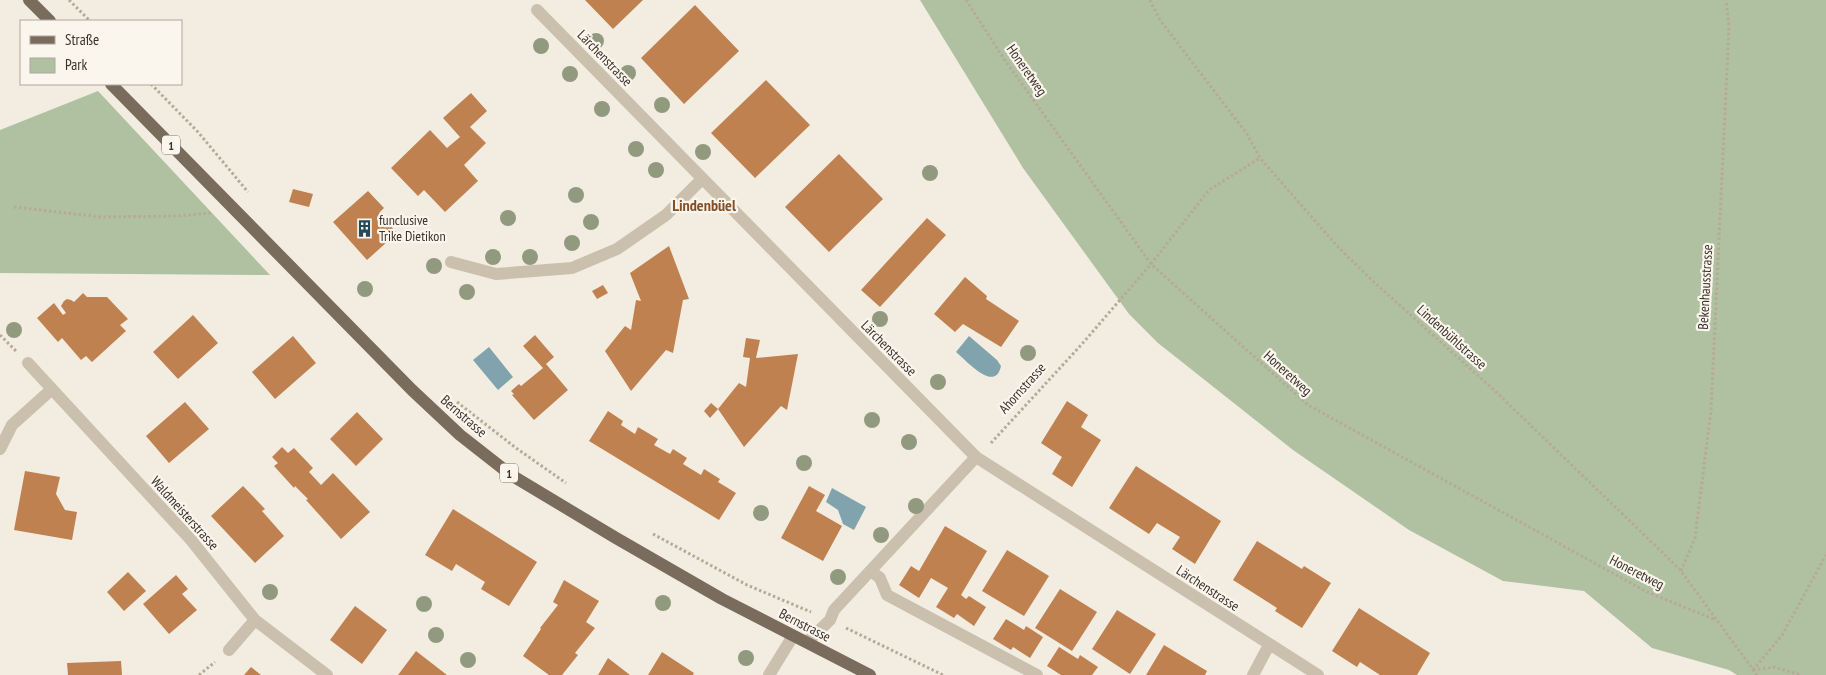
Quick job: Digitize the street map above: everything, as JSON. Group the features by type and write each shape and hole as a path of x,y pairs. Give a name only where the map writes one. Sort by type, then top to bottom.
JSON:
{"main road":[{"path":"30,0 49,20"},
{"name":"Bernstrasse","path":"112,85 412,390 460,435 504,469 616,538 722,599 870,675"}],"street":[{"name":"Lärchenstrasse","path":"537,10 976,457 1318,675"},
{"path":"451,262 496,274 572,268 617,249 666,215 702,179"},
{"name":"Waldmeisterstrasse","path":"28,363 191,540 255,620 327,675"},
{"path":"0,450 12,425 52,389"},
{"path":"807,642 830,620 834,610 976,457"},
{"path":"870,571 880,578 887,595 1037,675"},
{"path":"229,650 255,620"},
{"path":"769,675 793,636"},
{"path":"1252,675 1269,645"}],"path":[{"path":"69,0 89,20"},
{"name":"Honeretweg","path":"966,0 1004,59 1151,264 1308,406 1648,592 1716,620"},
{"name":"Lindenbühlstrasse","path":"1150,0 1160,20 1247,134 1260,158 1338,247 1494,390 1681,571 1757,675"},
{"name":"Bekenhausstrasse","path":"1681,571 1695,538 1711,410 1729,27 1726,0"},
{"path":"152,85 198,132 251,195"},
{"name":"Ahornstrasse","path":"976,457 988,447 1082,344 1151,264 1209,190 1260,158"},
{"path":"14,206 101,217 205,215 231,207"},
{"path":"452,398 516,448 568,484"},
{"path":"647,530 747,585 830,620 943,675"},
{"path":"1752,670 1782,635 1826,555"},
{"path":"1752,670 1774,667 1801,675"}],"green space":[{"path":"920,0 1826,0 1826,675 1737,675 1729,670 1652,648 1584,591 1503,581 1409,530 1293,450 1158,343 1129,314 1023,168"},
{"path":"98,91 270,275 0,273 0,130"}],"water":[{"path":"969,336 997,360 1001,366 998,374 993,377 987,376 956,352"},
{"path":"489,347 513,377 498,390 473,360"},
{"path":"832,488 866,507 854,530 843,524 838,510 826,502"}],"building":[{"path":"585,0 643,0 613,29"},
{"path":"695,5 739,51 684,104 641,58"},
{"path":"766,80 810,125 755,178 711,133"},
{"path":"471,93 487,111 470,127 486,143 464,165 478,181 445,212 424,190 418,196 391,168 430,130 447,148 460,137 443,118"},
{"path":"839,154 883,199 829,252 785,207"},
{"path":"293,189 313,194 309,207 289,202"},
{"name":"funclusive Trike Dietikon","path":"368,191 384,208 379,213 397,233 367,260 333,222"},
{"path":"927,218 946,235 880,307 861,290"},
{"path":"669,246 689,299 683,300 673,353 666,350 631,391 605,351 625,326 631,330 636,300 641,301 630,273"},
{"path":"965,277 987,296 986,299 1019,321 1001,347 963,324 955,332 934,314"},
{"path":"603,285 608,293 597,299 592,291"},
{"path":"83,293 87,297 107,297 128,319 120,325 126,331 92,362 86,356 81,360 62,338 58,342 37,318 54,303 63,315 66,313 61,306 64,301 67,299 74,302"},
{"path":"193,315 218,343 178,379 153,352"},
{"path":"535,335 554,357 546,364 568,390 534,420 512,395 514,394 511,391 519,384 521,386 543,368 523,346"},
{"path":"293,336 316,363 275,399 252,372"},
{"path":"746,338 760,340 756,358 798,354 787,410 781,406 744,447 718,409 739,383 746,387 750,358 743,357"},
{"path":"1067,401 1088,415 1081,427 1101,440 1072,487 1052,474 1062,457 1041,443"},
{"path":"185,402 209,429 169,463 146,436"},
{"path":"711,403 718,409 710,418 704,411"},
{"path":"608,411 623,421 621,425 635,434 638,427 658,439 654,445 670,454 673,449 687,458 683,464 701,475 704,469 720,479 718,482 736,493 719,520 589,441"},
{"path":"357,412 383,439 356,466 330,439"},
{"path":"282,447 288,453 294,448 313,468 309,472 321,485 333,473 370,512 341,539 306,500 308,499 295,486 294,488 274,466 278,463 272,457"},
{"path":"1136,466 1221,521 1195,564 1172,549 1180,537 1157,523 1149,534 1109,508"},
{"path":"25,471 60,477 56,494 65,510 77,512 72,540 14,530"},
{"path":"243,486 265,509 262,511 284,536 255,563 211,516"},
{"path":"809,486 825,495 816,511 842,526 823,561 781,538"},
{"path":"453,509 537,562 509,606 481,589 485,582 456,564 452,571 425,555"},
{"path":"945,526 987,551 961,595 966,599 969,596 986,607 974,626 957,614 954,618 936,607 948,588 931,578 919,598 899,585 911,566 919,571"},
{"path":"1257,541 1302,569 1304,566 1331,583 1302,628 1275,611 1277,608 1233,580"},
{"path":"1007,550 1049,576 1024,616 982,591"},
{"path":"128,572 146,591 124,611 107,592"},
{"path":"176,575 188,589 182,594 197,610 169,634 143,604"},
{"path":"564,580 599,601 586,622 595,628 575,653 578,655 562,675 549,675 523,656 540,628 558,605 553,602"},
{"path":"1060,589 1097,612 1072,651 1035,628"},
{"path":"355,606 387,630 362,664 330,640"},
{"path":"1359,608 1430,653 1417,675 1380,675 1360,662 1357,667 1332,651"},
{"path":"1117,610 1156,634 1130,674 1092,649"},
{"path":"1006,619 1024,630 1026,626 1043,637 1030,658 1013,647 1011,650 993,639"},
{"path":"1164,645 1207,671 1205,675 1146,675"},
{"path":"1059,647 1078,659 1080,655 1098,667 1092,675 1061,675 1047,666"},
{"path":"416,651 447,675 398,675"},
{"path":"662,652 694,673 693,675 648,675"},
{"path":"608,658 630,675 598,675"},
{"path":"121,661 122,675 68,675 67,663"},
{"path":"251,667 261,675 244,675"}],"place":[{"name":"funclusive Trike Dietikon","path":"365,228"}],"district":[{"name":"Lindenbüel","path":"704,205"}]}
